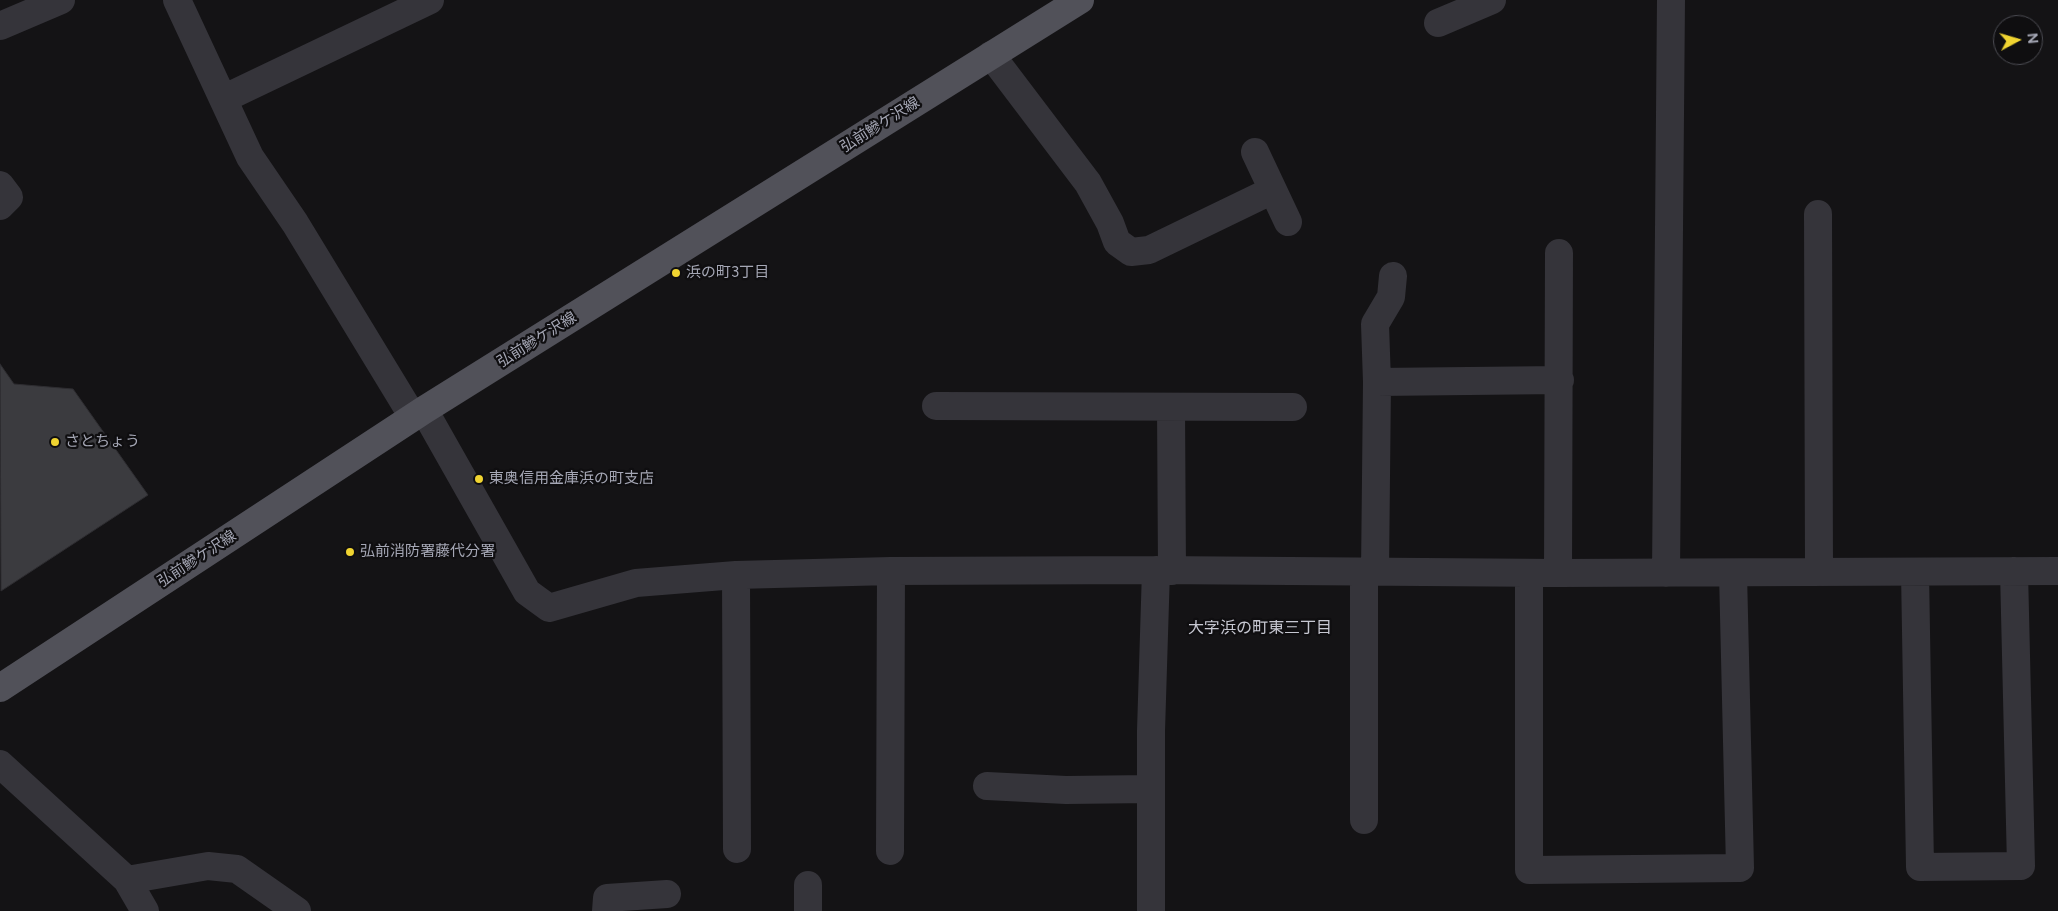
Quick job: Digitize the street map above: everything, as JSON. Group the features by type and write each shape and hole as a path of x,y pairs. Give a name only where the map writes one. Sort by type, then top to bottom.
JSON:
{"main road":[{"name":"弘前鰺ケ沢線","path":"0,688 418,414 1080,0"}],"street":[{"path":"0,26 60,0"},
{"path":"177,0 250,157 295,223 418,414 527,592 548,608 636,583 736,575 891,571 1164,570 1529,573 2058,571"},
{"path":"223,98 430,0"},
{"path":"1438,23 1492,0"},
{"path":"1666,573 1671,0"},
{"path":"991,55 1088,184 1110,223 1117,242 1130,252 1149,250 1272,190"},
{"path":"1255,152 1288,222"},
{"path":"0,185 9,197 0,206"},
{"path":"1818,214 1819,572"},
{"path":"1558,573 1559,253"},
{"path":"1364,820 1377,382 1375,324 1391,296 1393,276"},
{"path":"1377,382 1560,380"},
{"path":"936,406 1293,407"},
{"path":"1151,911 1150,789 1172,407"},
{"path":"890,851 891,571"},
{"path":"1914,572 1920,867 2021,866 2014,571"},
{"path":"1529,573 1529,870 1740,868 1733,572"},
{"path":"736,575 737,848"},
{"path":"0,764 127,880 145,911"},
{"path":"987,786 1066,790 1150,789"},
{"path":"127,880 208,866 237,869 297,911"},
{"path":"606,911 607,898 667,894"}],"building":[{"name":"さとちょう","path":"0,364 14,384 73,389 148,495 1,591"}],"place":[{"name":"浜の町3丁目","path":"676,273"},
{"name":"さとちょう","path":"55,442"},
{"name":"東奥信用金庫浜の町支店","path":"479,479"},
{"name":"弘前消防署藤代分署","path":"350,552"}],"district":[{"name":"大字浜の町東三丁目","path":"1260,628"}]}
